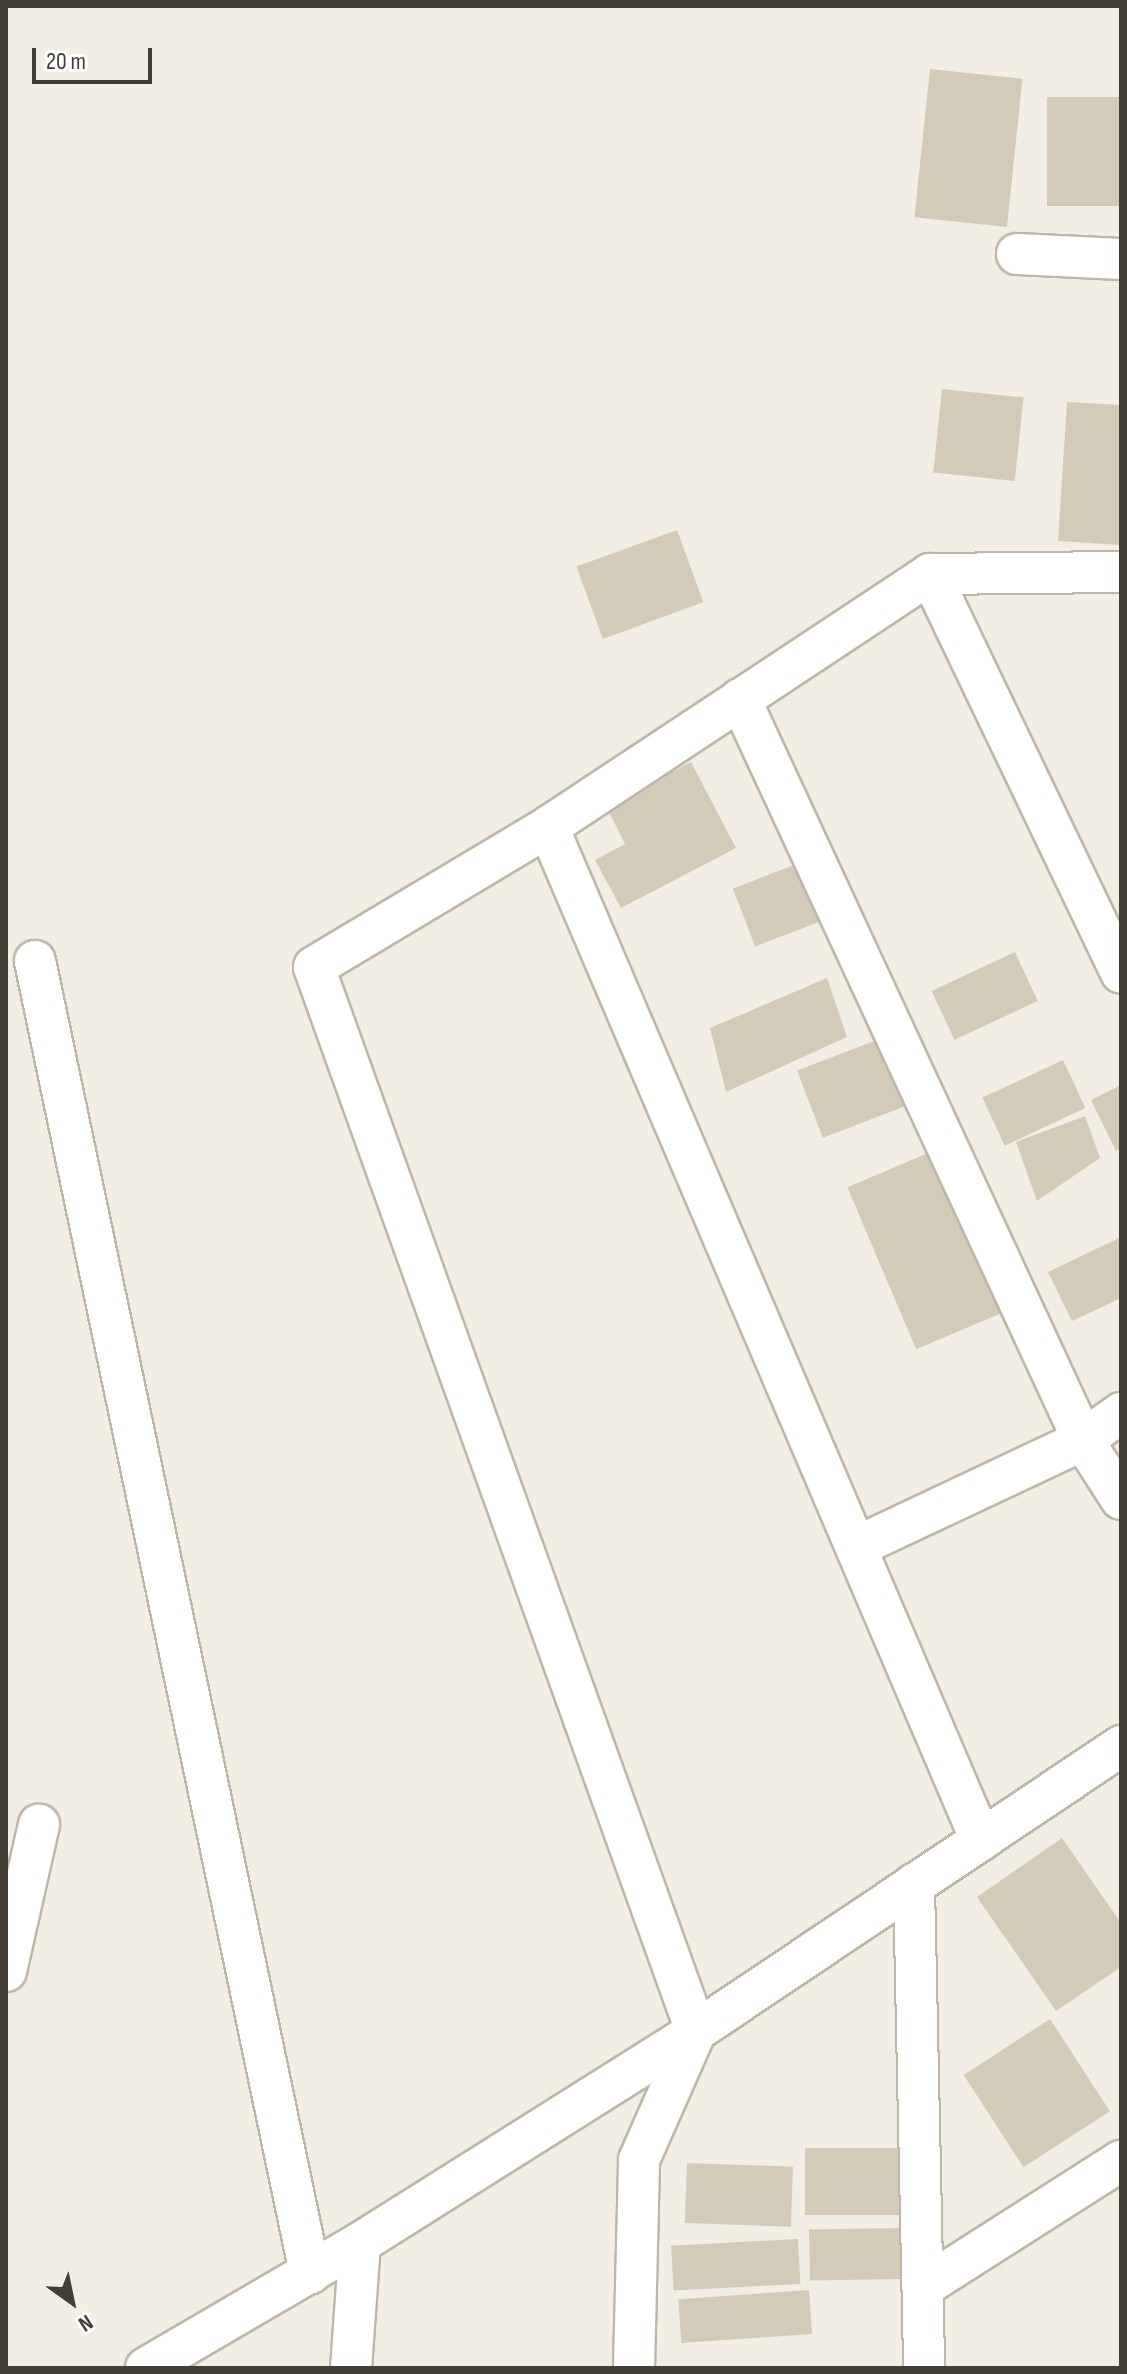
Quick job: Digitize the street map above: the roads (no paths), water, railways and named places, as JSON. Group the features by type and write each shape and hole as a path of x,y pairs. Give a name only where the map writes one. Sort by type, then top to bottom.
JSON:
{"street":[{"path":"1017,254 1121,259"},
{"path":"634,2368 639,2160 696,2031 314,967 548,827 930,574 1121,572"},
{"path":"930,574 1121,973"},
{"path":"740,699 1083,1440 1121,1499"},
{"path":"548,827 981,1840"},
{"path":"35,961 310,2273"},
{"path":"856,1547 1083,1440 1121,1413"},
{"path":"146,2368 360,2243 696,2031 1121,1746"},
{"path":"6,1971 39,1825"},
{"path":"914,1884 924,2368"},
{"path":"923,2287 1121,2161"},
{"path":"351,2368 360,2243"}]}
